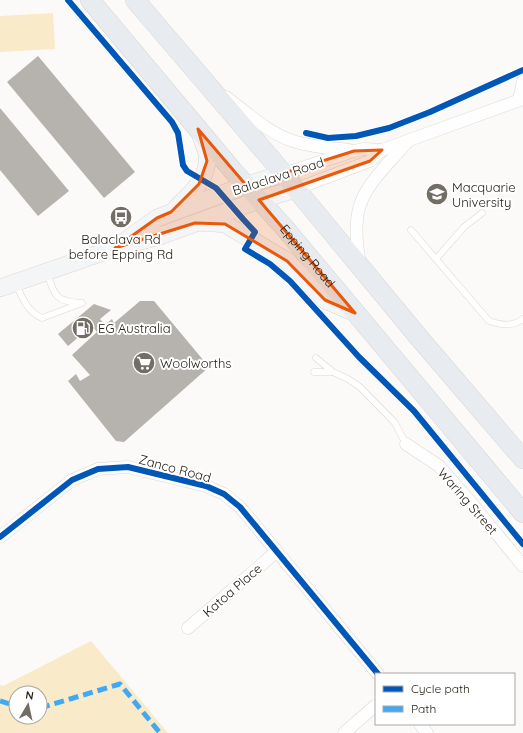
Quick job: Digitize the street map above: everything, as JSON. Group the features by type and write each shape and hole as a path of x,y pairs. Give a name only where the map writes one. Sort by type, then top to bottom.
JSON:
{"main road":[{"name":"Epping Road","path":"90,0 198,129 283,226 523,513"},
{"path":"135,0 206,82 361,269 523,459"},
{"path":"171,212 196,189 202,179 206,167 207,153 198,129"},
{"name":"Balaclava Road","path":"115,248 157,218 246,185 283,174"},
{"name":"Balaclava Road","path":"8,285 115,248 160,236 259,200 296,189"},
{"path":"195,223 214,222 225,224 233,228 287,261 325,300 355,313"}],"street":[{"path":"521,99 523,81"},
{"path":"206,82 259,122 282,136 302,144 354,151"},
{"name":"Balaclava Road","path":"296,189 370,161 382,150 521,99"},
{"path":"361,269 355,230 356,216 362,198 371,183 409,140"},
{"name":"Balaclava Road","path":"283,174 354,151 364,149 382,150"},
{"name":"Waring Street","path":"406,444 439,466 523,566"},
{"name":"Zanco Road","path":"0,537 72,480 98,469 128,467 206,486 224,494 240,507 377,673"},
{"name":"Katoa Place","path":"188,628 276,552"},
{"path":"344,733 375,706"},
{"path":"421,725 427,733"}],"lane":[{"path":"436,259 464,227 482,213"},
{"path":"411,230 489,321 510,325 523,319"},
{"path":"8,285 35,315 42,318 82,303 61,300 54,292 47,272"},
{"path":"316,358 333,372 360,387 395,423 406,444"},
{"path":"314,372 333,372"}],"highlighted area":[{"path":"198,129 246,185 354,151 382,150 370,161 259,200 355,313 325,300 287,261 225,224 195,223 115,248 157,218 171,212 199,184 207,161"}],"shaded area":[{"path":"53,13 55,49 0,52 0,16"},
{"path":"91,641 168,733 0,733 0,685 3,686"}],"building":[{"path":"38,56 135,172 104,198 7,82"},
{"path":"0,108 69,191 38,216 0,170"},
{"path":"140,301 154,301 209,367 124,442 116,441 68,381 76,374 80,381 90,375 72,355 97,332 92,326 68,346 58,334 94,304 111,310 100,319 105,325 112,319 114,323"}],"marked path":[{"path":"48,706 120,684 160,733"},
{"path":"0,701 8,704"}],"cycle path":[{"path":"68,0 172,122 178,133 183,165 187,171 216,188 255,232 245,249 270,264 290,281 359,357 414,411 523,544"},
{"path":"306,133 328,138 356,136 389,128 430,112 523,70"},
{"path":"0,537 72,480 98,469 128,467 206,486 224,494 240,507 377,673"}],"place":[{"name":"Macquarie University","path":"437,194"},
{"name":"Balaclava Rd before Epping Rd","path":"121,217"},
{"name":"EG Australia","path":"83,328"},
{"name":"Woolworths","path":"144,363"}]}
